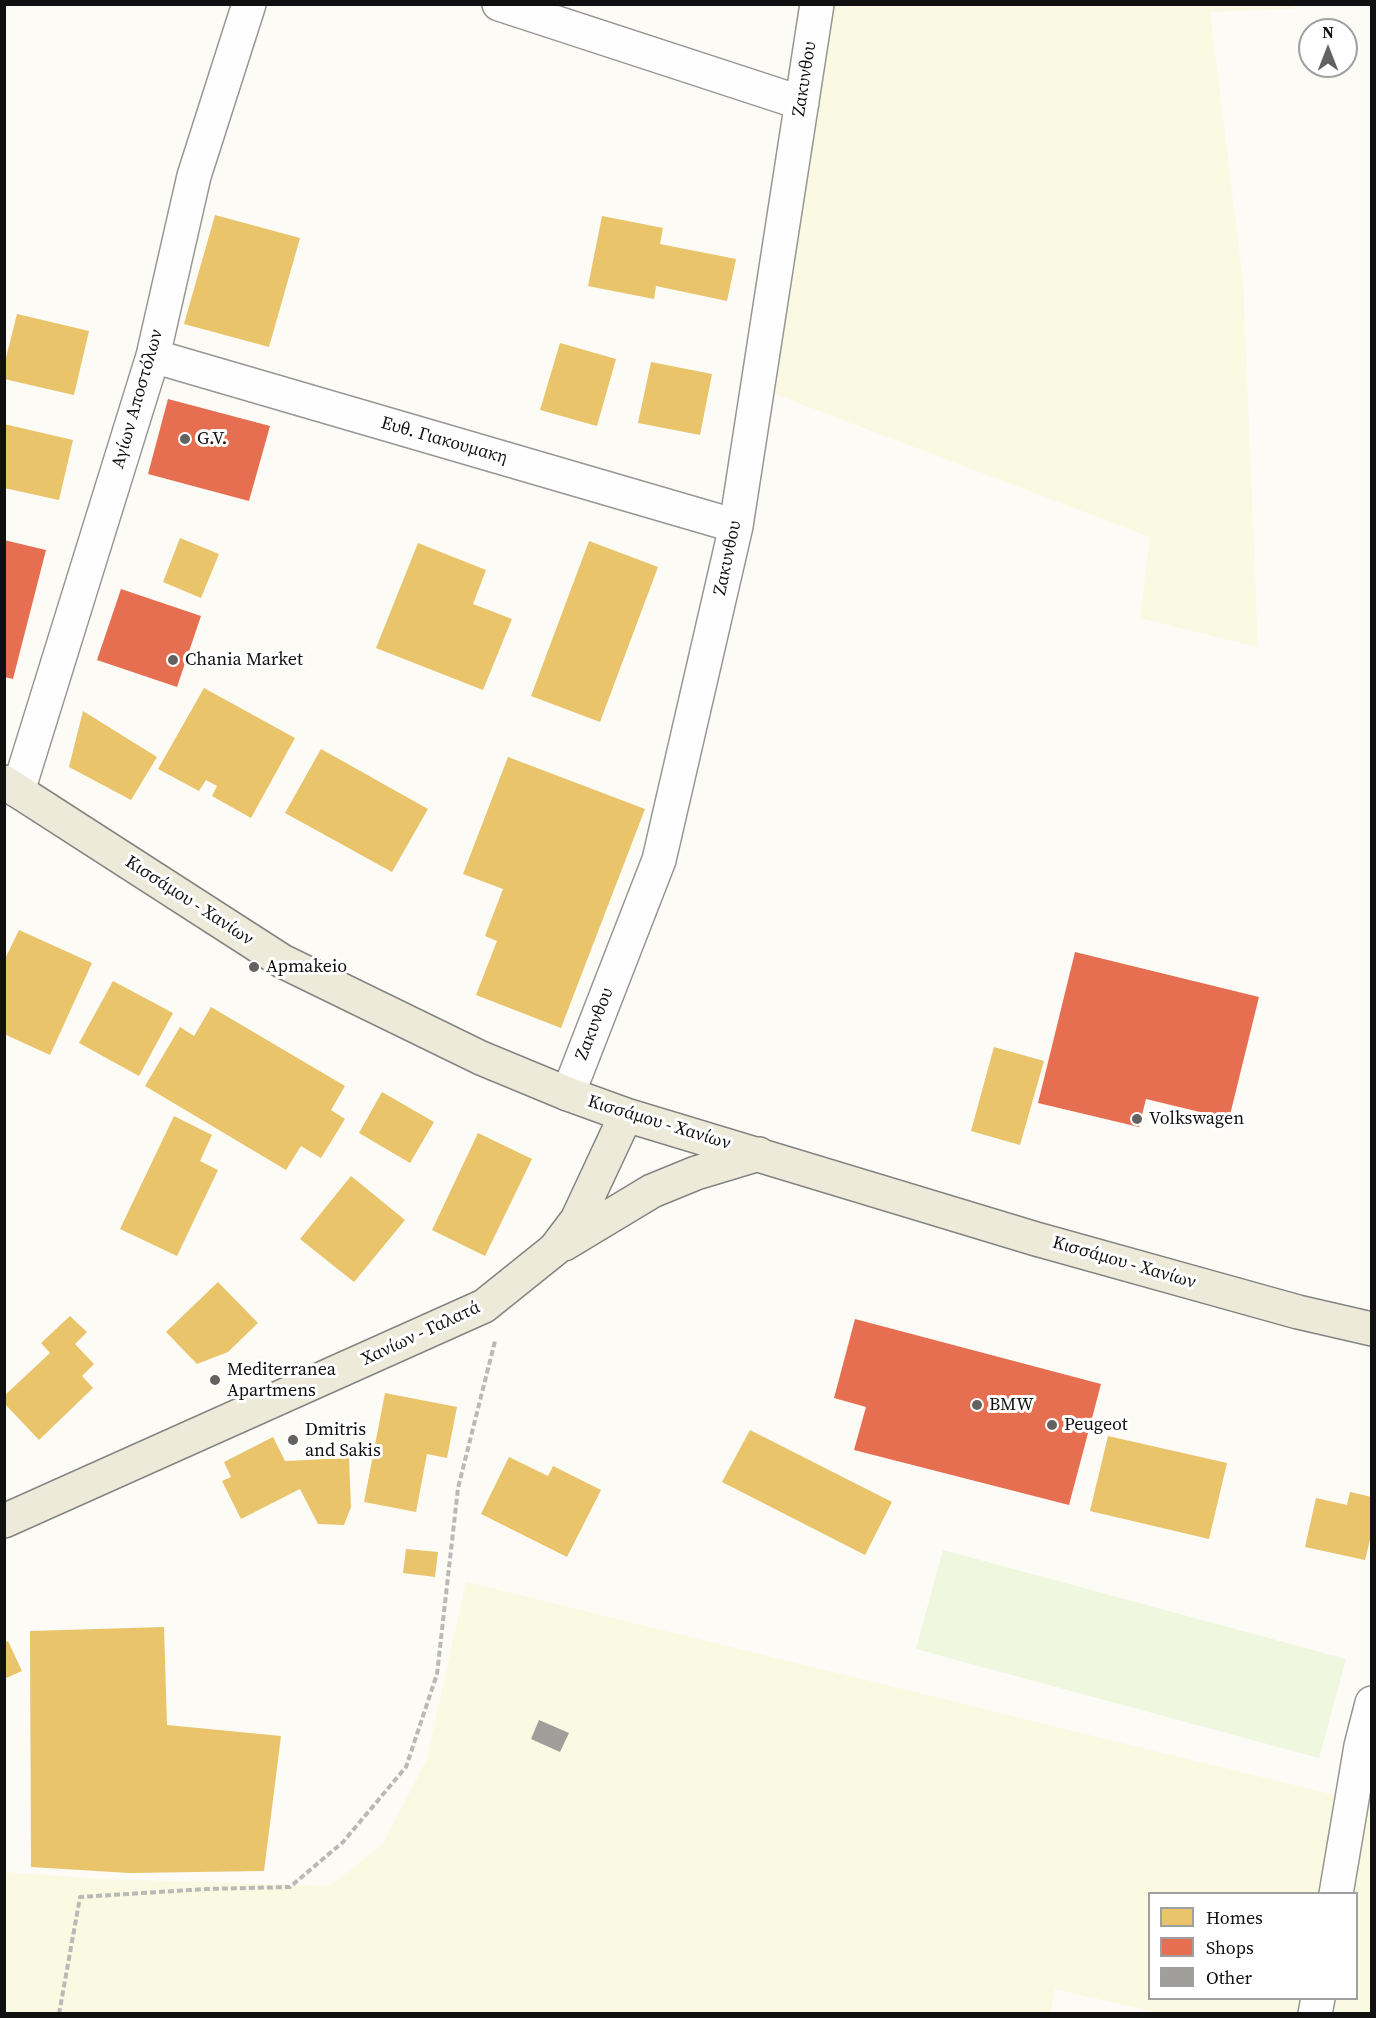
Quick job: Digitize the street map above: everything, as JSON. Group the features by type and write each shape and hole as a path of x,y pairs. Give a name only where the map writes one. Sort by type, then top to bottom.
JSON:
{"main road":[{"name":"Κισσάμου - Χανίων","path":"11,787 282,961 481,1058 568,1094 626,1115 1036,1239 1298,1312 1371,1329"},
{"name":"Χανίων - Γαλατά","path":"4,1521 484,1306 555,1250 577,1220 626,1115"},
{"path":"555,1250 652,1191 696,1173 759,1154"}],"street":[{"name":"Αγίων Αποστόλων","path":"11,787 153,356 194,176 249,4"},
{"path":"499,4 802,103"},
{"name":"Ζακυνθου","path":"568,1094 659,860 736,526 817,4"},
{"name":"Ευθ. Γιακουμακη","path":"153,356 736,526"},
{"path":"1336,1892 1361,1746 1371,1703"}],"path":[{"path":"59,2013 80,1897 206,1888 290,1887 343,1842 406,1767 437,1674 458,1488 496,1339 484,1306"}],"green space":[{"path":"822,5 1295,5 1293,9 1210,12 1243,281 1258,647 1140,618 1150,537 775,394"},
{"path":"943,1550 1346,1659 1319,1758 916,1649"},
{"path":"466,1582 1371,1804 1371,2013 1160,2013 1055,1989 1050,2014 5,2013 4,1872 102,1879 330,1886 383,1844 427,1759"}],"building: Homes":[{"path":"215,215 300,238 269,347 184,324"},
{"path":"602,216 663,228 660,244 736,259 727,301 656,286 654,299 588,286"},
{"path":"17,314 89,331 74,395 4,379 4,366"},
{"path":"560,343 616,359 597,426 540,410"},
{"path":"651,362 712,374 700,435 638,423"},
{"path":"4,424 73,440 59,500 4,488"},
{"path":"180,538 219,554 201,598 163,582"},
{"path":"589,541 658,567 600,722 531,696"},
{"path":"418,543 486,570 473,604 512,619 483,690 376,648"},
{"path":"204,688 295,738 251,818 212,796 217,786 206,780 199,791 158,769"},
{"path":"83,711 157,757 131,800 69,767"},
{"path":"321,749 428,809 392,872 285,813"},
{"path":"508,757 645,809 561,1028 476,995 497,941 485,936 503,889 463,874"},
{"path":"19,930 92,963 50,1055 4,1034 4,961"},
{"path":"113,981 173,1013 139,1076 79,1043"},
{"path":"211,1007 345,1086 331,1110 345,1119 321,1158 301,1146 286,1170 145,1086 180,1027 194,1036"},
{"path":"994,1047 1044,1061 1020,1145 971,1131"},
{"path":"382,1092 434,1122 410,1163 359,1133"},
{"path":"174,1116 212,1135 200,1161 218,1170 177,1256 120,1229"},
{"path":"478,1133 532,1159 485,1256 432,1230"},
{"path":"351,1176 405,1220 354,1282 300,1239"},
{"path":"218,1282 258,1323 228,1352 197,1364 166,1332"},
{"path":"70,1316 87,1332 75,1344 94,1364 82,1376 93,1388 39,1440 4,1403 4,1396 50,1353 41,1343"},
{"path":"385,1393 457,1407 447,1458 427,1454 416,1512 364,1502"},
{"path":"750,1430 892,1502 865,1555 722,1482"},
{"path":"1108,1436 1227,1463 1209,1539 1090,1511"},
{"path":"273,1437 285,1461 349,1458 351,1507 344,1525 318,1524 300,1489 241,1519 222,1481 231,1477 224,1462"},
{"path":"509,1457 548,1476 553,1466 601,1490 567,1557 481,1514"},
{"path":"1350,1492 1372,1497 1372,1532 1365,1560 1305,1547 1316,1498 1347,1505"},
{"path":"406,1549 438,1552 435,1577 403,1573"},
{"path":"164,1627 167,1725 281,1736 264,1871 129,1873 31,1867 30,1631"},
{"path":"8,1641 22,1671 4,1679 4,1643"}],"building: Shops":[{"path":"168,399 270,426 249,501 148,474"},
{"path":"4,540 46,550 13,679 4,677"},
{"path":"121,589 201,616 177,687 97,660"},
{"path":"1075,952 1259,997 1229,1119 1146,1099 1139,1127 1038,1103"},
{"path":"855,1319 1101,1384 1069,1505 854,1450 866,1407 834,1398"}],"building: Other":[{"path":"539,1720 569,1733 560,1752 531,1739"}],"place":[{"name":"G.V.","path":"185,439"},
{"name":"Chania Market","path":"173,660"},
{"name":"Apmakeio","path":"254,967"},
{"name":"Volkswagen","path":"1137,1119"},
{"name":"Mediterranea Apartmens","path":"215,1380"},
{"name":"BMW","path":"977,1405"},
{"name":"Peugeot","path":"1052,1425"},
{"name":"Dmitris and Sakis","path":"293,1440"}]}
